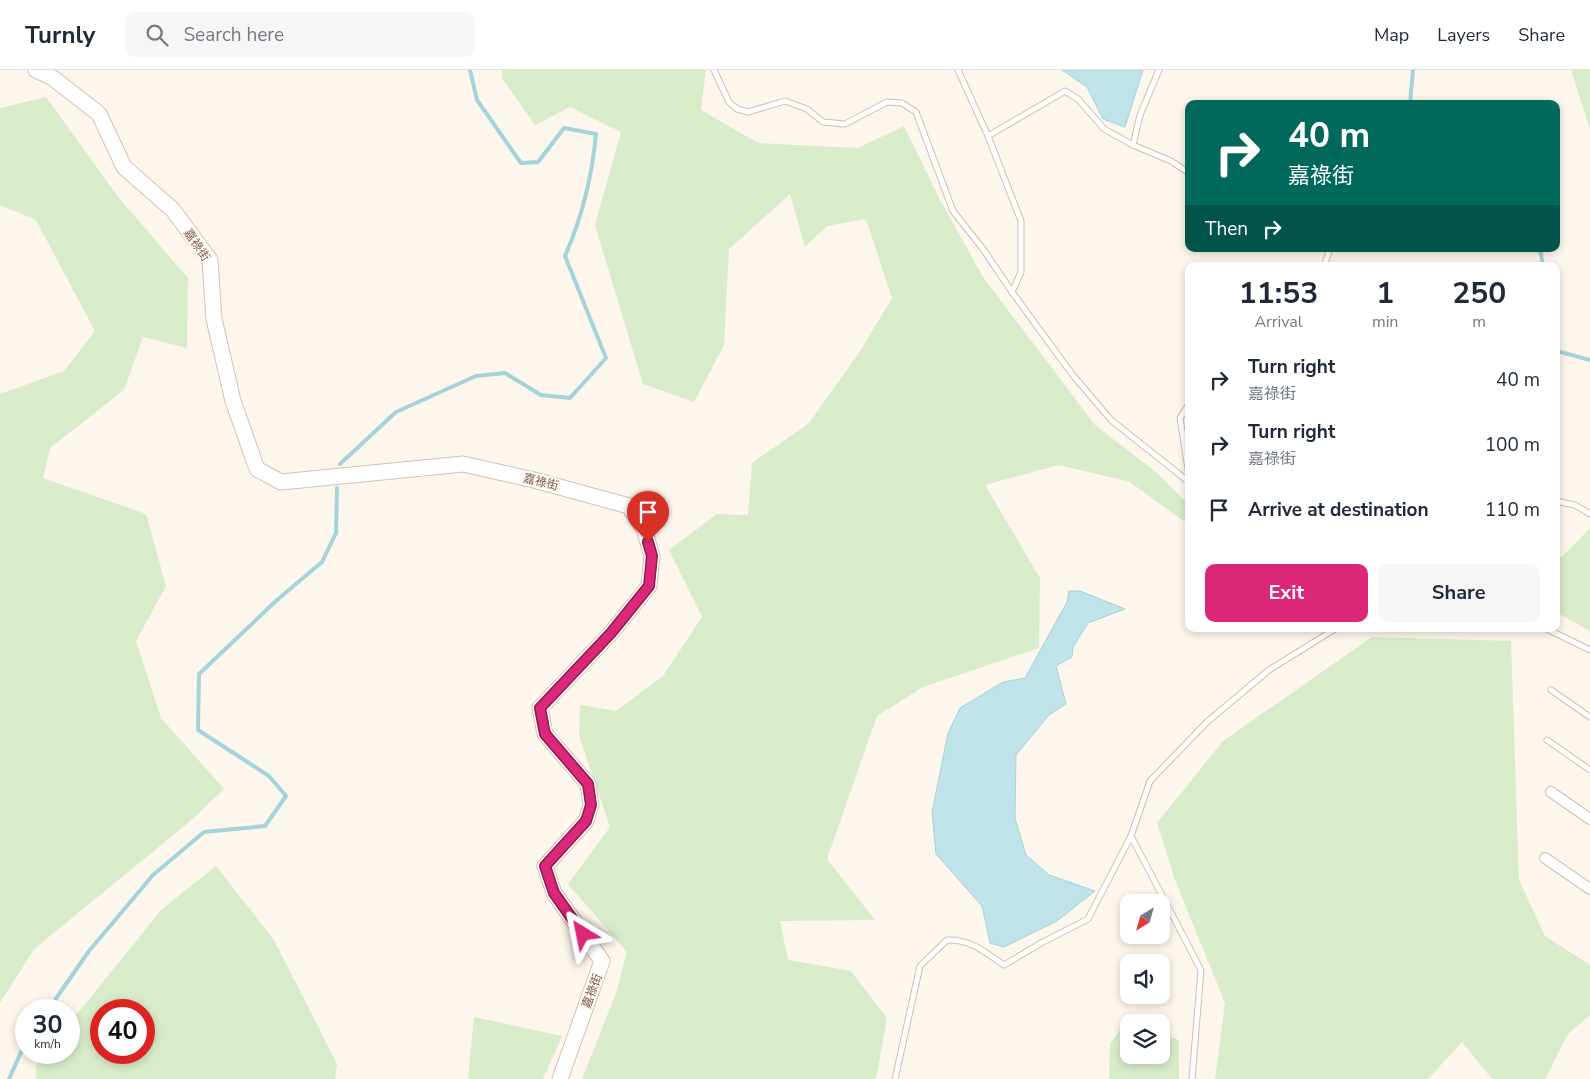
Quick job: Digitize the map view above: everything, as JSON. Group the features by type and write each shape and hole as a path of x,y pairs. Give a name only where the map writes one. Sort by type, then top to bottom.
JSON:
{"street":[{"name":"嘉祿街","path":"36,70 53,78 99,114 124,167 173,210 210,260 214,319 233,401 257,469 281,482 463,464 542,482 629,506 644,529 652,556 649,586 611,633 540,708 545,734 588,784 591,805 586,821 545,866 554,893 602,961 560,1079"},
{"path":"1551,792 1590,819"},
{"path":"1545,858 1590,889"}],"lane":[{"path":"714,70 729,102 737,110 748,112 785,100 807,109 823,122 845,124 887,102 902,103 916,112 953,211 984,248 1012,292 1072,374 1110,420 1185,479"},
{"path":"958,70 988,136 1021,221 1022,272 1012,292"},
{"path":"1133,145 1140,115 1159,70"},
{"path":"988,136 1065,91 1078,99 1104,129 1133,145 1171,161 1185,170"},
{"path":"1185,410 1180,418 1185,450"},
{"path":"1560,502 1575,505 1590,514"},
{"path":"895,1079 920,966 947,940 959,940 977,946 1004,965 1088,919 1130,836 1150,781 1207,722 1269,670 1330,632"},
{"path":"1553,632 1590,650"},
{"path":"1551,690 1590,716"},
{"path":"1547,740 1590,770"},
{"path":"1130,836 1201,970 1192,1079"}],"green space":[{"path":"502,70 706,70 701,110 758,143 858,148 904,126 939,198 983,277 1095,425 1157,473 1185,501 1185,522 1130,482 1059,465 985,485 1040,578 1039,648 923,687 877,716 827,859 875,920 780,921 788,960 851,971 887,1018 876,1079 582,1079 616,993 627,952 568,884 610,827 579,735 580,705 616,711 663,676 702,617 669,550 717,514 748,515 752,463 809,423 859,353 892,298 866,219 827,226 805,247 790,194 729,249 724,345 694,402 643,384 595,225 621,132 570,107 535,125 502,78"},
{"path":"1571,70 1590,70 1590,129"},
{"path":"46,97 119,198 188,278 187,348 143,337 124,390 50,448 43,478 146,514 166,586 136,641 161,718 224,789 188,823 34,949 0,1003 0,394 64,371 95,331 36,220 0,205 0,108"},
{"path":"1590,528 1590,631 1560,614 1560,557 1562,557"},
{"path":"1372,637 1511,641 1519,880 1545,936 1590,965 1590,1015 1567,1035 1545,1079 1492,1079 1462,1042 1428,1079 1215,1079 1225,1003 1175,880 1157,823 1223,741"},
{"path":"216,866 274,940 337,1064 335,1079 36,1079 37,1064 80,1064 80,1010 162,909"},
{"path":"474,1017 562,1036 543,1079 468,1079"},
{"path":"1120,1030 1120,1064 1170,1064 1170,1037 1179,1040 1179,1079 1109,1079 1110,1044"}],"water":[{"path":"1062,70 1143,70 1125,127 1103,119 1087,87"},
{"path":"1069,591 1080,591 1125,609 1088,623 1073,647 1072,657 1056,666 1066,704 1049,715 1016,755 1015,818 1026,855 1049,875 1095,891 1057,921 1004,947 990,943 982,906 936,854 932,812 948,733 960,708 1003,682 1025,678 1067,602"}],"waterway":[{"path":"340,464 396,412 476,376 505,373 541,395 570,398 606,358 565,256 586,196 596,134 564,128 538,162 521,163 477,100 470,70"},
{"path":"1410,100 1413,70"},
{"path":"1541,252 1542,262"},
{"path":"1560,352 1590,360"},
{"path":"56,999 89,951 153,875 204,832 265,826 286,796 269,776 198,730 199,674 277,600 322,562 336,533 337,488"},
{"path":"9,1079 16,1064"}],"route":[{"path":"583,934 554,893 545,866 562,844 586,821 591,805 588,784 545,734 540,708 611,633 649,586 652,556 648,542"}]}
